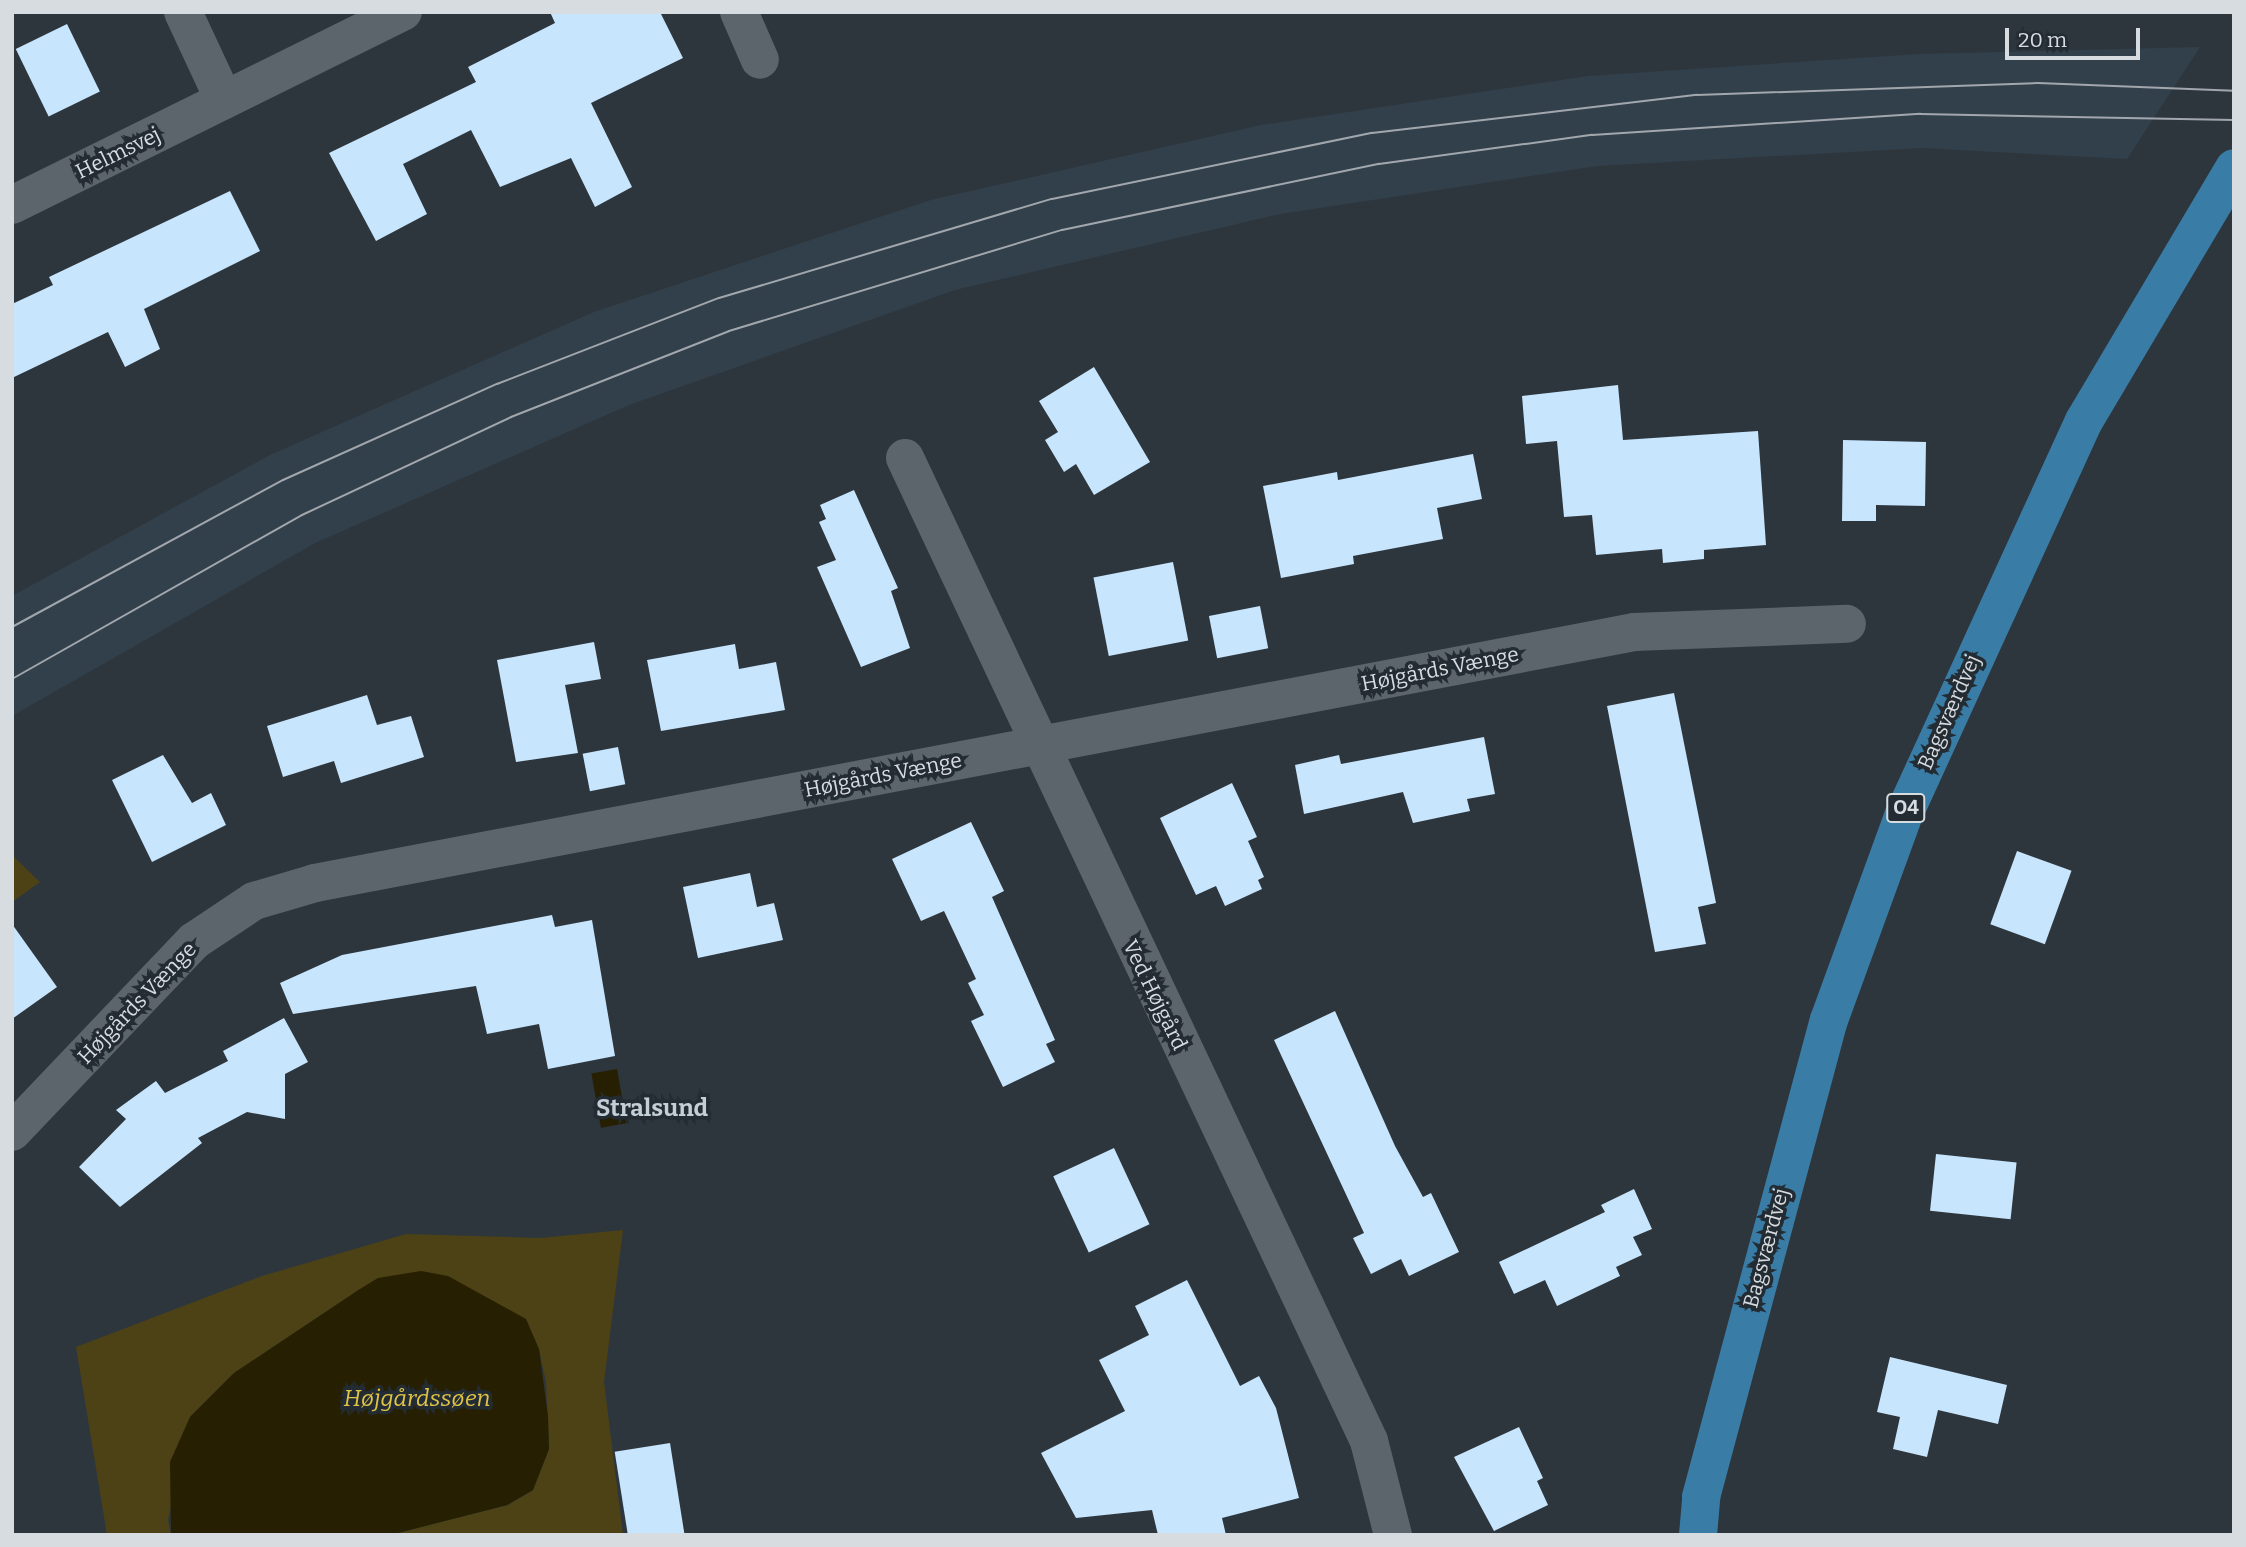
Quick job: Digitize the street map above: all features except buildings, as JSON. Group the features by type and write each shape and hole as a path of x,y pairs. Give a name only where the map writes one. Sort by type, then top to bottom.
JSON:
{"main road":[{"name":"Bagsværdvej","path":"1684,1535 1701,1497 1829,1020 1904,814 2084,421 2234,169"},
{"name":"Bagsværdvej","path":"1698,1535 1701,1497"}],"street":[{"path":"183,12 224,100"},
{"name":"Helmsvej","path":"12,205 403,12"},
{"path":"739,12 760,60"},
{"name":"Ved Højgård","path":"905,458 1035,745 1369,1441 1393,1535"},
{"name":"Højgårds Vænge","path":"12,1132 194,941 254,901 315,883 1634,632 1847,624"}],"shaded area":[{"path":"2200,47 2127,159 1921,148 1597,166 1280,214 955,290 629,405 315,543 12,716 12,596 270,455 594,312 931,200 1261,125 1588,76 1919,54"},
{"path":"12,855 40,882 12,902"},
{"path":"623,1230 604,1382 623,1535 390,1535 508,1505 533,1490 549,1449 546,1382 539,1349 360,1289 234,1373 190,1417 168,1520 171,1535 107,1535 76,1347 262,1276 406,1234 540,1238"}],"water":[{"path":"617,1069 627,1123 601,1128 591,1074"},
{"name":"Højgårdssøen","path":"421,1271 448,1276 526,1319 539,1349 548,1416 549,1449 533,1490 507,1505 390,1535 171,1535 170,1462 190,1417 234,1373 360,1289 378,1278"}],"tram line":[{"path":"12,627 283,480 497,384 719,298 1052,199 1372,133 1697,95 2038,83 2234,91"},
{"path":"12,679 302,515 511,417 729,331 1062,230 1379,164 1592,135 1920,114 2234,120"}],"district":[{"name":"Stralsund","path":"652,1109"}]}
